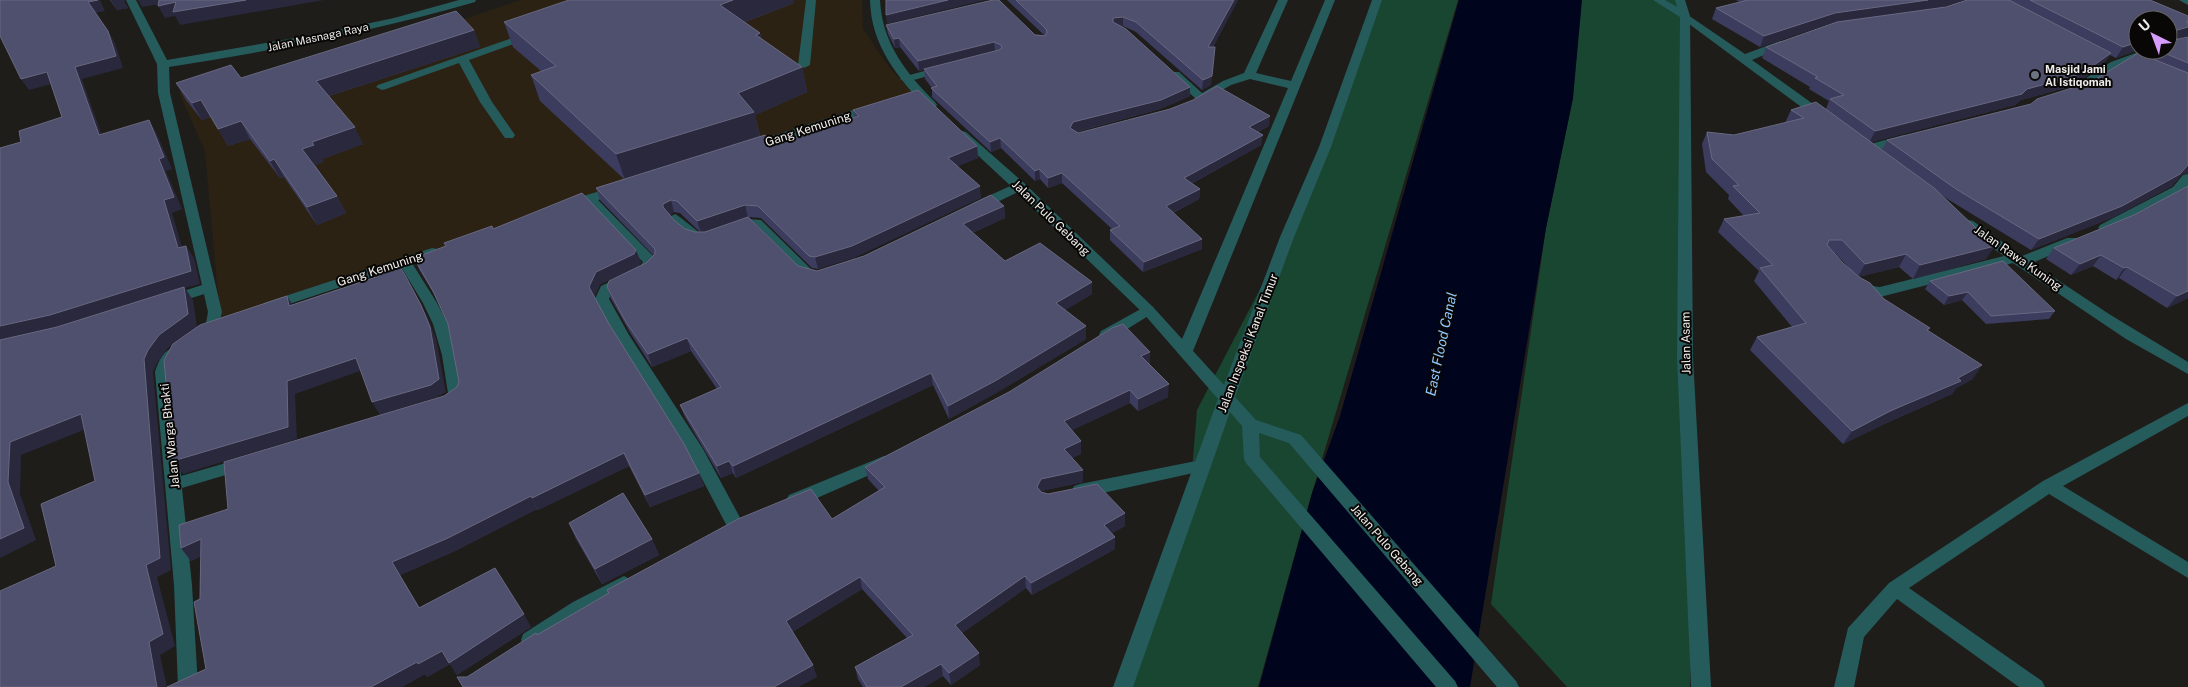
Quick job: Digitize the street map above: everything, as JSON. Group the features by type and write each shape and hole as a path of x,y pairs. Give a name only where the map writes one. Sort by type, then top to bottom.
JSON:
{"street":[{"path":"131,0 163,64 164,92 215,312 213,325 232,319"},
{"name":"Jalan Masnaga Raya","path":"163,64 299,42 393,21 471,0"},
{"path":"804,65 810,0"},
{"path":"875,0 883,30 897,66 918,93 939,113"},
{"path":"1249,75 1282,0"},
{"path":"1185,351 1330,0"},
{"name":"Jalan Inspeksi Kanal Timur","path":"1122,687 1227,397 1287,237 1325,146 1377,0"},
{"path":"1658,0 1685,16 1836,126"},
{"name":"Jalan Asam","path":"1680,0 1685,16 1685,357 1701,687"},
{"path":"2184,0 2188,2"},
{"path":"382,86 536,32"},
{"path":"1743,59 1792,40"},
{"path":"462,58 486,102 509,135"},
{"path":"2061,96 2085,86 2111,61 2128,58"},
{"path":"2135,60 2147,65"},
{"path":"1166,66 1202,98"},
{"path":"906,79 951,67"},
{"path":"1188,105 1227,83 1249,75 1295,86"},
{"path":"901,99 918,93"},
{"name":"Gang Kemuning","path":"740,151 882,105"},
{"name":"Jalan Pulo Gebang","path":"952,126 1019,186 1148,310 1250,424 1295,439 1509,687"},
{"path":"1882,160 1863,146 1915,136"},
{"path":"1847,276 1872,292 1900,288 2017,260 2120,222 2178,190 2188,178"},
{"path":"966,212 1019,186"},
{"path":"552,211 626,187"},
{"path":"588,198 650,261 650,265 644,271 606,289 602,299 622,336 697,453 735,525"},
{"path":"674,218 698,240 749,223 756,223 807,274 819,276 829,273"},
{"name":"Jalan Rawa Kuning","path":"1960,218 2017,260 2188,369"},
{"name":"Gang Kemuning","path":"259,310 442,249"},
{"path":"404,261 432,304 449,350 456,396 450,401 434,406"},
{"path":"160,304 209,288"},
{"path":"1088,346 1148,310"},
{"name":"Jalan Warga Bhakti","path":"188,687 183,585 175,484 163,372 166,361 213,325"},
{"path":"1844,687 1855,634 1895,588 2049,486 2188,409"},
{"path":"1250,424 1252,459 1448,687"},
{"path":"780,506 869,470 902,452"},
{"path":"175,484 258,459"},
{"path":"1067,494 1202,466"},
{"path":"2049,486 2188,571"},
{"path":"718,534 753,517"},
{"path":"515,650 580,608 640,575"},
{"path":"1895,588 2035,687"}],"shaded area":[{"path":"521,0 862,0 863,29 889,67 916,96 609,194 221,327 205,151 179,92 377,48"}],"green space":[{"path":"1376,0 1458,0 1312,493 1258,687 1124,687 1191,482 1197,410 1292,228"},
{"path":"1580,0 1680,0 1691,511 1690,687 1567,687 1491,604 1546,228 1573,98"}],"water":[{"name":"East Flood Canal","path":"1459,0 1582,0 1573,98 1546,228 1470,687 1259,687 1312,493 1340,416"}],"building":[{"path":"0,0 98,0 88,2 108,31 116,56 75,67 99,135 149,120 164,157 159,159 174,197 164,200 178,248 186,246 191,271 50,315 0,326 0,148 21,142 19,131 62,117 47,72 21,79 0,36"},
{"path":"159,0 246,0 173,12 176,2 158,6"},
{"path":"569,0 733,0 720,5 760,33 756,35 802,67 738,93 754,112 616,154 531,75 556,66 504,22"},
{"path":"886,0 948,0 886,15"},
{"path":"999,0 1035,35 1045,36 1046,29 1016,0 1234,0 1208,47 1215,47 1212,76 1203,80 1136,22 1123,17 1113,18 1113,22 1126,29 1190,87 1161,100 1073,122 1070,128 1078,133 1170,109 1193,100 1217,86 1270,116 1249,127 1263,135 1184,178 1200,189 1166,206 1202,239 1144,262 1110,230 1120,226 1062,173 1048,178 1039,169 1035,171 1000,138 990,142 931,88 937,86 924,69 999,50 1002,48 1001,45 994,42 918,61 899,38 894,39 886,25"},
{"path":"1748,0 1928,0 1835,13 1764,36 1716,8"},
{"path":"1967,0 2009,0 2111,53 2087,70 2072,77 2027,89 2022,94 1875,131 1830,99 1844,95 1815,78 1818,77 1766,47 1837,22 1946,7"},
{"path":"2030,0 2150,0 2174,10 2128,10 2128,45 2123,47"},
{"path":"456,11 474,30 316,81 355,127 312,142 314,145 302,149 337,196 307,207 274,159 270,161 241,121 218,129 201,100 192,103 176,83 231,65 241,78"},
{"path":"2178,12 2188,16 2188,22 2186,22 2188,27 2178,30"},
{"path":"2188,37 2188,63 2178,59 2178,39"},
{"path":"2128,59 2156,60 2188,73 2188,165 2180,174 2122,206 2039,239 1956,189 1887,140 2031,104 2037,99 2091,82"},
{"path":"918,90 977,146 948,158 980,186 852,246 815,257 809,256 758,206 745,205 697,221 677,201 671,200 663,204 663,207 685,229 695,232 705,232 748,217 798,266 817,271 864,256 991,195 1004,206 963,224 1005,261 1040,243 1092,282 1056,303 1086,326 995,381 948,406 931,373 733,466 729,461 717,466 680,405 721,387 687,338 648,354 626,322 607,287 609,281 646,263 655,254 655,249 596,188 765,135 773,145 859,116 853,110"},
{"path":"1816,102 1934,188 1995,246 1920,265 1906,254 1865,264 1842,240 1829,240 1827,245 1843,263 1859,277 1870,283 1884,299 1930,328 1927,330 1982,365 1958,378 1961,381 1890,411 1852,431 1757,337 1806,323 1760,268 1773,265 1724,219 1760,213 1733,186 1739,185 1712,159 1707,132 1734,135 1804,118 1791,110"},
{"path":"2188,186 2188,291 2177,296 2127,267 2124,268 2101,255 2080,264 2054,248 2134,215"},
{"path":"582,193 636,250 634,254 596,272 589,287 609,324 684,444 699,473 645,495 624,453 532,498 531,496 448,538 392,562 419,608 495,568 524,614 449,663 442,651 371,687 167,687 206,669 194,602 200,599 201,539 181,548 179,525 228,509 224,462 444,396 457,387 459,382 448,324 433,291 414,258 446,246 444,243 492,226 493,229"},
{"path":"2003,261 2055,311 1991,316 1968,292 1949,296 1930,281"},
{"path":"398,264 421,305 430,327 439,379 431,385 372,402 356,358 287,381 288,427 173,461 164,360 173,344 200,325 287,296 289,306 379,276 376,272"},
{"path":"184,287 188,314 159,335 144,359 160,558 146,565 163,634 149,642 157,687 0,687 0,591 56,566 41,504 95,481 81,414 10,442 8,482 24,528 0,539 0,340 57,327"},
{"path":"1123,324 1150,352 1141,356 1169,384 1138,399 1130,390 1064,421 1081,441 1064,449 1083,470 1041,479 1037,487 1041,492 1048,494 1097,484 1125,513 1104,525 1115,537 1031,583 1025,576 955,625 979,653 949,673 941,664 901,687 867,687 855,667 913,635 860,577 786,621 813,665 774,687 463,687 457,677 467,677 536,633 537,635 609,593 607,590 738,519 811,489 832,519 885,487 865,467 1009,392 1112,328"},
{"path":"623,493 652,539 595,569 569,523"}],"place":[{"name":"Masjid Jami Al Istiqomah","path":"2035,75"}]}
